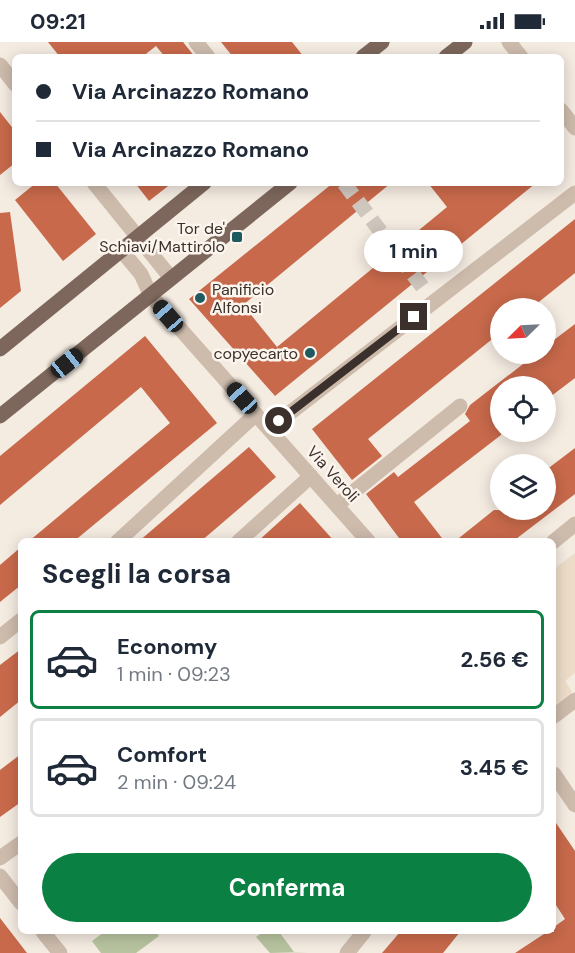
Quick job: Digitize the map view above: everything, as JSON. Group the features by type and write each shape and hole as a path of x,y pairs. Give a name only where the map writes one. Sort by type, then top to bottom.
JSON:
{"main road":[{"path":"367,54 382,42"},
{"path":"451,54 465,42"},
{"path":"0,348 200,186"},
{"path":"0,416 286,186"}],"street":[{"path":"196,42 206,54"},
{"path":"509,42 519,54"},
{"path":"0,65 12,80"},
{"path":"564,114 575,128"},
{"path":"96,186 171,278"},
{"path":"269,429 575,193"},
{"name":"Via Veroli","path":"121,250 141,274 150,296 366,538"},
{"path":"337,505 460,406"},
{"path":"122,538 256,414"},
{"path":"242,538 311,476"},
{"path":"556,540 575,524"},
{"path":"0,637 18,622"},
{"path":"556,714 575,700"},
{"path":"556,777 575,805"},
{"path":"0,876 18,899"},
{"path":"45,934 60,953"},
{"path":"347,953 362,934"}],"green space":[{"path":"101,934 158,934 159,936 136,953 101,953 92,941"},
{"path":"260,934 281,934 294,952 308,952 270,953 256,937"}],"shaded area":[{"path":"575,553 575,673 565,681 572,692 556,704 556,567"}],"building":[{"path":"48,42 183,42 193,54 163,54 156,46 146,54 58,54"},
{"path":"221,42 292,42 302,54 231,54"},
{"path":"0,112 12,127 12,165 0,175"},
{"path":"32,186 57,186 96,234 63,261 15,200"},
{"path":"137,186 168,186 149,201"},
{"path":"329,186 387,186 243,305 277,347 447,207 430,186 532,186 275,396 189,299"},
{"path":"10,212 21,291 0,308 0,213"},
{"path":"575,219 575,273 544,298 490,298 490,341 368,439 382,456 352,480 312,429"},
{"path":"575,324 575,378 556,392 556,376 508,376 523,364 556,364 556,338"},
{"path":"145,336 217,423 78,538 33,538 170,423 141,387 0,505 0,456"},
{"path":"490,390 490,442 492,442 414,502 442,538 399,538 366,494 394,472 398,477 470,421 465,414 470,405"},
{"path":"249,447 276,477 205,538 143,538"},
{"path":"575,448 575,494 556,508 556,462"},
{"path":"300,503 331,538 261,538"},
{"path":"490,513 490,520 541,520 517,538 459,538"},
{"path":"18,550 18,587 0,602 0,565"},
{"path":"18,651 18,702 0,717 0,665"},
{"path":"18,756 18,804 0,817 0,770"},
{"path":"556,823 575,851 575,953 515,953 544,934 556,934 556,926 565,919 556,905"},
{"path":"0,918 27,953 0,953"},
{"path":"398,934 458,934 443,953 382,953"}],"tunnel":[{"path":"346,186 424,289"}],"place":[{"name":"Tor de' Schiavi/Mattirolo","path":"237,237"},
{"name":"Panificio Alfonsi","path":"200,298"},
{"name":"copyecarto","path":"310,353"}],"route":[{"path":"279,421 414,317"}]}
